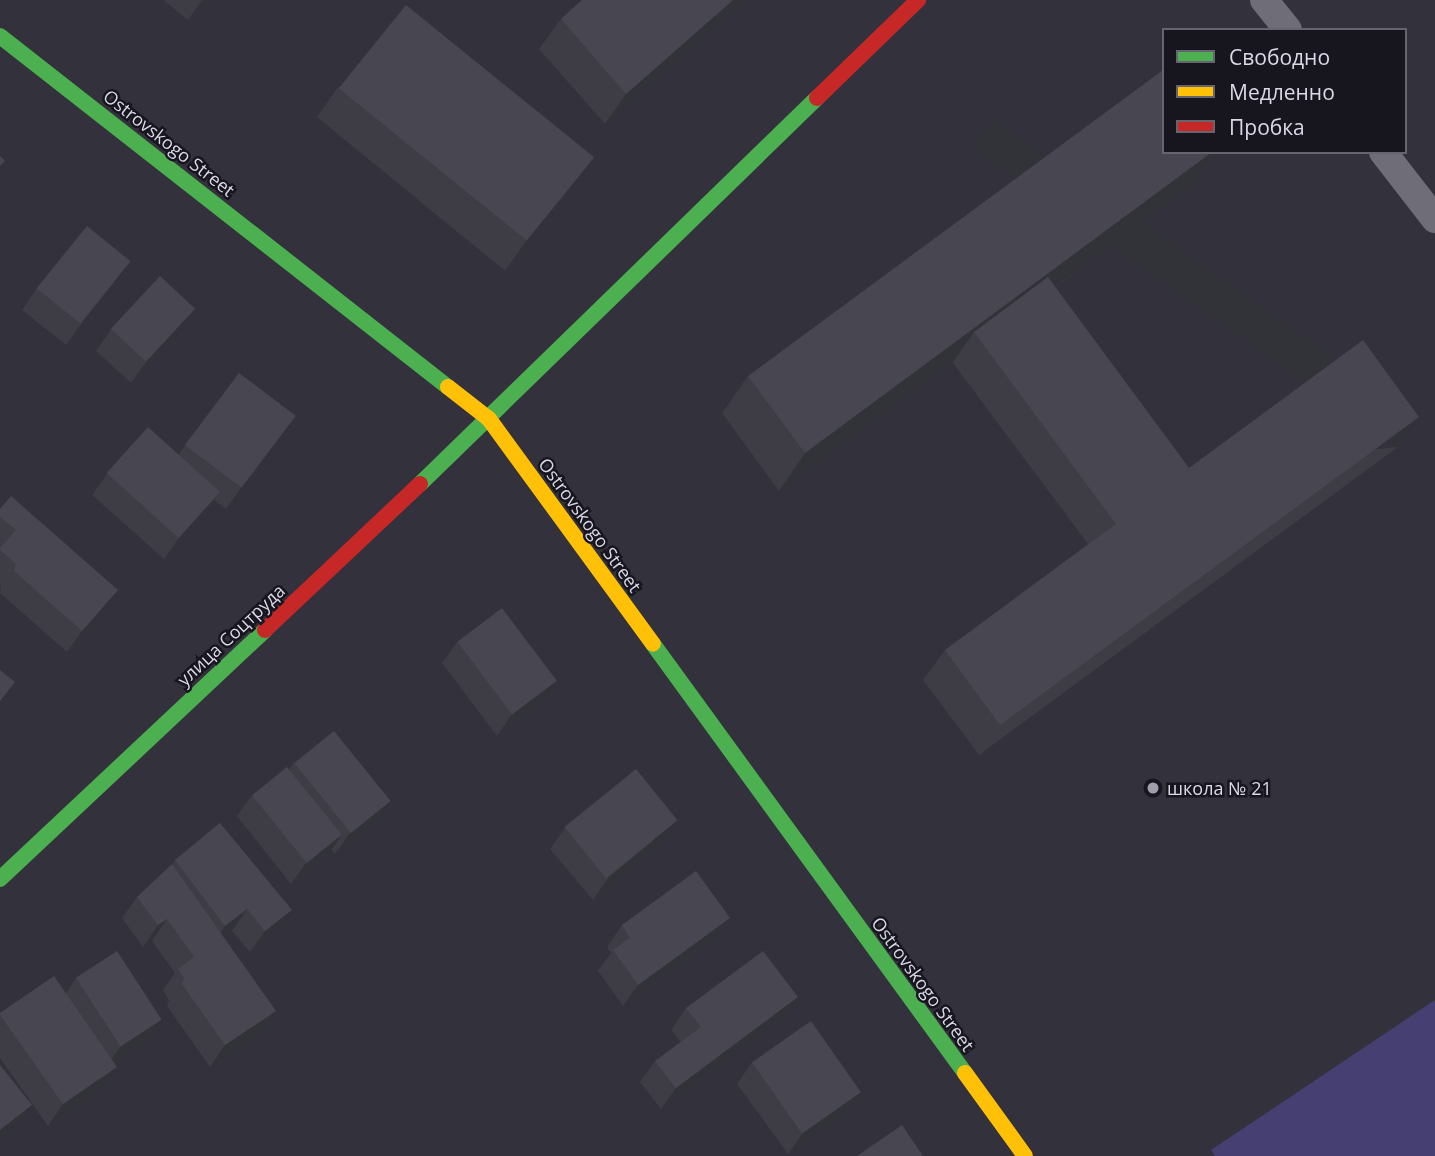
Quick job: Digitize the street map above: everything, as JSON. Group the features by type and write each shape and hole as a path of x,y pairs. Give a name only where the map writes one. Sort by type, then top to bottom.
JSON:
{"main road":[{"name":"улица Соцтруда","path":"0,879 489,419 918,0"},
{"name":"Ostrovskogo Street","path":"0,36 489,419 1025,1156"}],"lane":[{"path":"1264,0 1286,28"},
{"path":"1385,154 1435,219"}],"shaded area":[{"path":"1435,1000 1435,1156 1215,1156 1211,1150"}],"building":[{"path":"582,0 733,0 626,94 561,19"},
{"path":"406,5 594,157 527,240 339,88"},
{"path":"1162,71 1162,154 1209,154 805,453 748,376"},
{"path":"87,226 131,261 80,323 37,288"},
{"path":"160,276 195,309 146,361 111,329"},
{"path":"1048,277 1189,468 1363,340 1419,417 1000,725 945,650 1116,524 974,332"},
{"path":"239,373 296,416 242,488 185,445"},
{"path":"148,427 220,492 179,538 107,473"},
{"path":"11,496 118,590 82,631 14,571 16,564 0,550 16,530 0,517 0,509"},
{"path":"502,608 557,681 512,714 457,642"},
{"path":"0,670 15,682 0,701"},
{"path":"334,731 391,801 351,833 294,763"},
{"path":"287,767 342,835 307,863 252,795"},
{"path":"636,769 678,820 606,878 565,827"},
{"path":"220,823 292,910 265,931 247,909 225,926 175,860"},
{"path":"172,864 276,1011 225,1045 182,984 184,978 178,969 194,957 167,919 158,925 137,897"},
{"path":"696,871 730,918 638,985 613,950 630,938 622,925"},
{"path":"117,951 162,1020 121,1046 76,978"},
{"path":"763,951 798,997 676,1088 655,1061 701,1027 686,1008"},
{"path":"54,976 117,1067 63,1104 0,1015"},
{"path":"811,1021 861,1092 802,1134 752,1062"},
{"path":"0,1065 32,1105 0,1130"},
{"path":"902,1125 923,1156 857,1156"}],"traffic: fast":[{"path":"0,36 448,387"},
{"path":"420,484 817,98"},
{"path":"0,879 265,630"},
{"path":"653,644 965,1073"}],"traffic: slow":[{"path":"448,387 489,419 653,644"},
{"path":"965,1073 1025,1156"}],"traffic: jam":[{"path":"817,98 918,0"},
{"path":"265,630 420,484"}],"place":[{"name":"школа № 21","path":"1153,788"}]}
